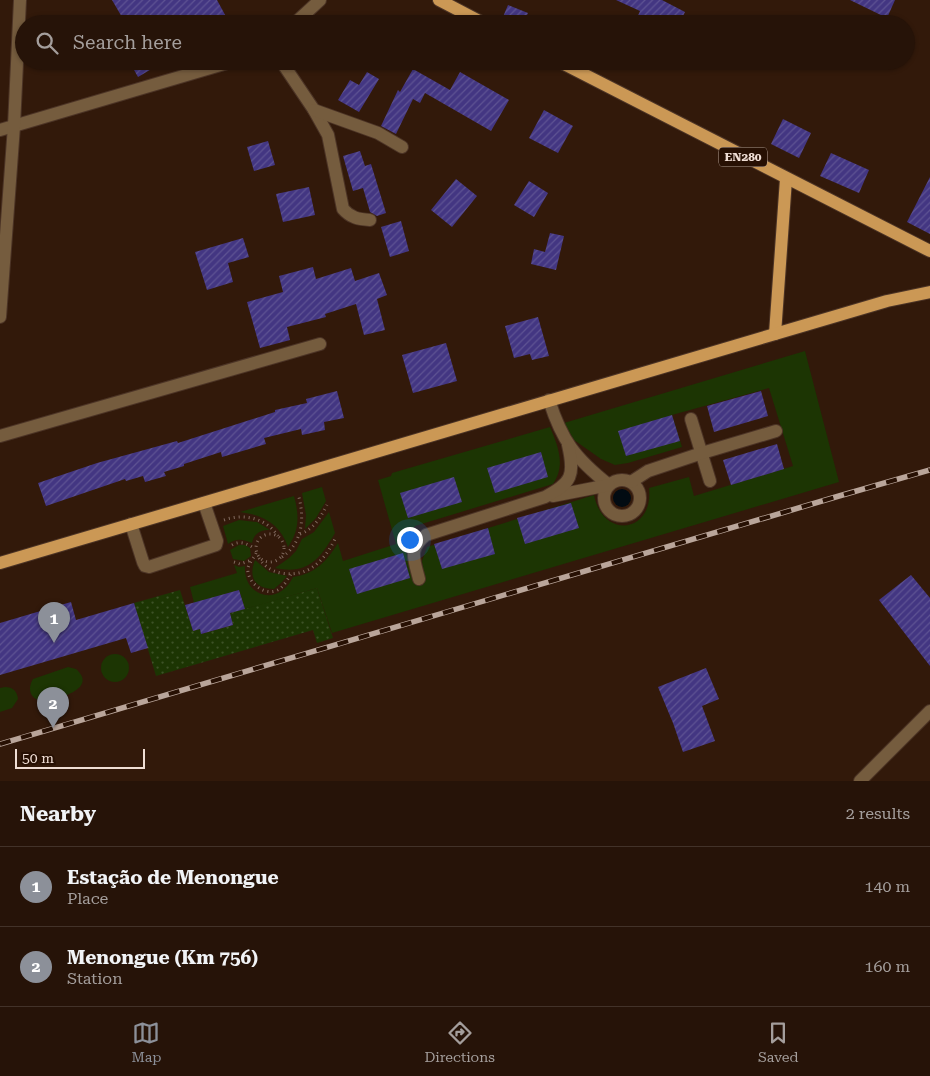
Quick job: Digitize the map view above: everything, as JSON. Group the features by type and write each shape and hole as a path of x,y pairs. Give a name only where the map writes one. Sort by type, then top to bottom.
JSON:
{"main road":[{"path":"439,0 468,15"},
{"name":"EN280","path":"575,70 930,251"},
{"path":"775,334 786,179"},
{"path":"0,563 888,301 930,292"}],"street":[{"path":"19,15 20,0"},
{"path":"304,15 320,0"},
{"path":"0,317 17,70"},
{"path":"0,130 204,70"},
{"path":"287,70 314,110 330,142 343,209 354,218 370,220"},
{"path":"314,110 378,132 402,147"},
{"path":"0,436 320,344"},
{"path":"549,400 557,425 568,445 592,471 609,485"},
{"path":"691,419 710,481"},
{"path":"631,482 648,471 776,431"},
{"path":"545,497 562,488 571,477 572,464 568,445"},
{"path":"419,579 413,553 415,546 426,535 545,497 609,485 619,480 631,482 639,491 637,509 627,516 614,515 606,507 604,495 609,485"},
{"path":"131,524 145,566 149,567 216,545 217,541 204,502"},
{"path":"860,781 930,711"}],"path":[{"path":"259,558 271,563 279,559 294,546 299,534 302,515 298,494"},
{"path":"299,534 308,531 315,525 327,505"},
{"path":"221,521 234,516 245,516 268,525 280,538 284,547 279,559"},
{"path":"280,538 271,534 258,540 256,553 248,567 249,574 252,582 268,592 281,588 291,574"},
{"path":"256,553 268,568 291,574 309,570 317,564 330,549 336,537"},
{"path":"229,548 238,542 256,548"},
{"path":"234,562 240,564 252,560"}],"green space":[{"path":"805,351 839,482 332,633 317,588 245,609 239,590 194,603 190,587 237,573 234,565 239,567 245,566 246,576 255,591 271,595 279,593 287,587 293,577 308,573 320,566 338,543 343,561 396,544 378,480 391,476 392,473 550,427 558,448 560,463 557,477 553,484 415,526 403,542 415,583 424,580 422,561 427,547 594,495 599,509 607,519 617,524 627,525 636,522 644,514 648,503 649,488 689,477 694,496 793,466 769,388 672,415 682,447 628,463 615,465 601,459 574,440 564,423"},
{"path":"322,487 326,501 316,518 305,529 306,515 302,493"},
{"path":"294,496 297,522 295,534 288,547 280,532 270,522 248,513 240,512"},
{"path":"329,512 335,533 318,557 305,567 286,570 275,568 296,551 302,539 314,532"},
{"path":"239,520 257,522 270,530 258,533 252,543 240,540 228,544 223,526"},
{"path":"239,545 245,545 250,548 251,556 244,561 233,559 230,550"},
{"path":"255,560 269,572 287,576 274,589 262,587 253,577 252,572"},
{"path":"317,588 333,638 317,643 313,630 156,676 134,603 180,590 193,631 200,629 202,634 233,625 230,613"},
{"path":"115,654 125,658 129,668 125,678 115,682 105,678 101,668 105,658"},
{"path":"68,667 76,669 82,676 79,688 65,696 48,700 38,700 32,696 30,686 33,679"},
{"path":"5,687 14,690 18,699 12,708 0,712 0,688"}],"shaded area":[{"path":"618,489 626,489 631,494 629,505 618,507 613,502 613,494"}],"building":[{"path":"112,0 217,0 225,15 121,15"},
{"path":"616,0 662,0 685,12 684,15 638,15 640,11"},
{"path":"850,0 895,0 888,15 881,15"},
{"path":"508,5 528,13 527,15 504,15"},
{"path":"134,70 150,70 138,77"},
{"path":"412,70 450,90 460,72 509,100 491,131 425,93 420,103 413,99 396,134 381,126 398,90 400,92"},
{"path":"367,72 379,79 359,112 338,100 350,80 359,85"},
{"path":"544,110 573,126 558,153 529,138"},
{"path":"783,119 811,133 799,158 771,144"},
{"path":"268,141 275,165 254,171 247,147"},
{"path":"360,151 365,166 371,164 386,213 377,216 370,212 363,188 353,191 343,156"},
{"path":"831,153 869,170 859,193 820,176"},
{"path":"930,177 930,234 907,222"},
{"path":"456,179 477,196 452,227 431,210"},
{"path":"529,181 548,193 534,217 514,205"},
{"path":"309,187 315,215 283,222 276,194"},
{"path":"401,221 409,251 390,257 381,227"},
{"path":"550,233 564,236 556,270 531,264 534,249 545,252"},
{"path":"243,238 249,257 228,263 233,282 207,290 195,252"},
{"path":"313,267 316,279 351,268 355,281 379,273 387,295 377,299 385,330 364,335 356,304 325,314 326,317 287,327 290,340 260,348 247,302 283,292 279,276"},
{"path":"538,317 549,356 532,360 530,354 514,358 505,326"},
{"path":"446,343 457,381 413,393 402,355"},
{"path":"337,391 344,418 324,422 325,430 302,435 301,429 264,438 266,444 222,457 221,452 164,472 166,476 145,482 143,476 126,481 125,479 46,506 38,483 97,463 177,441 178,443 275,412 275,410 307,403 306,399"},
{"path":"761,391 768,416 714,432 707,406"},
{"path":"672,415 680,441 626,456 618,431"},
{"path":"777,444 784,469 731,485 723,460"},
{"path":"541,452 548,477 495,493 487,468"},
{"path":"454,477 462,502 408,518 400,493"},
{"path":"571,503 579,528 525,544 517,518"},
{"path":"488,528 495,554 442,569 434,544"},
{"path":"403,553 410,578 357,594 349,569"},
{"path":"911,575 930,598 930,666 879,600"},
{"path":"239,590 245,609 230,613 233,625 201,634 200,629 193,631 185,605"},
{"path":"71,602 76,620 134,603 148,648 131,653 126,638 0,675 0,623"},
{"path":"706,668 719,699 702,706 715,741 683,752 658,687"}],"railway":[{"path":"0,744 930,470"}],"place":[{"name":"Estação de Menongue","path":"54,643"},
{"name":"Menongue (Km 756)","path":"53,728"}]}
